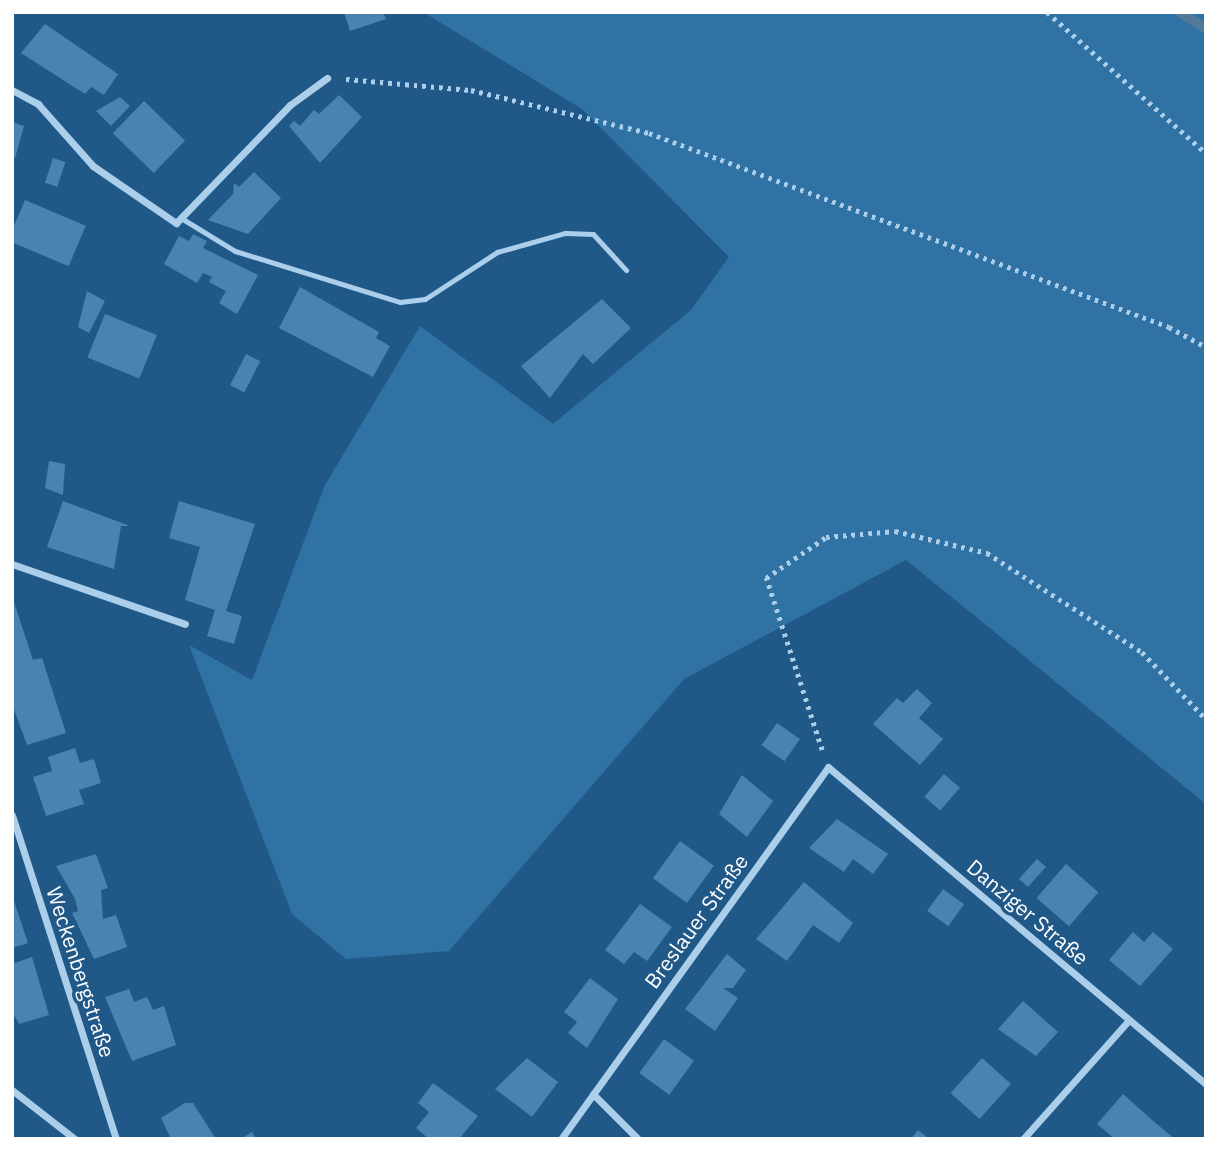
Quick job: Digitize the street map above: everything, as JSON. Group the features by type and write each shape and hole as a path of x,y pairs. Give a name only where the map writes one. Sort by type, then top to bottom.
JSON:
{"street":[{"path":"12,90 38,104 93,166 176,223 290,105 327,78"},
{"path":"12,564 185,624"},
{"name":"Danziger Straße","path":"828,767 1206,1084"},
{"name":"Breslauer Straße","path":"561,1139 828,767"},
{"name":"Weckenbergstraße","path":"12,816 116,1139"},
{"path":"1023,1139 1129,1020"},
{"path":"12,1090 75,1139"},
{"path":"593,1094 638,1139"}],"lane":[{"path":"181,218 235,251 401,302 425,299 497,252 565,233 593,233 626,270"}],"path":[{"path":"1047,12 1206,153"},
{"path":"327,78 471,90 649,133 1169,327 1206,346"},
{"path":"828,767 766,578 826,537 895,531 987,553 1142,652 1206,719"}],"shaded area":[{"path":"423,12 1206,12 1206,804 906,560 684,679 449,951 346,959 292,914 189,645 252,680 325,485 420,326 553,424 691,310 729,257 582,109"}],"building":[{"path":"344,12 383,12 386,19 350,31"},
{"path":"45,24 118,74 104,95 91,87 85,94 21,53"},
{"path":"339,95 362,117 320,163 289,126 294,121 300,126 314,110 319,114"},
{"path":"120,97 130,106 111,126 96,111"},
{"path":"144,101 185,141 154,173 113,133"},
{"path":"12,122 24,126 15,158 12,157"},
{"path":"53,158 65,162 57,187 45,183"},
{"path":"254,172 281,198 248,234 208,220 233,194 234,183 239,187"},
{"path":"25,200 86,226 69,266 12,242 12,231"},
{"path":"193,234 207,241 203,248 258,275 237,314 219,303 226,291 209,282 212,277 203,273 197,283 164,264 179,236 189,241"},
{"path":"300,287 379,332 376,338 390,346 373,377 279,328"},
{"path":"87,291 105,301 89,333 78,327"},
{"path":"602,299 631,328 593,364 583,354 550,398 521,366"},
{"path":"105,314 157,335 139,379 87,358"},
{"path":"246,354 260,361 244,392 230,385"},
{"path":"49,461 65,464 63,495 45,488"},
{"path":"63,501 130,526 121,526 114,569 47,547"},
{"path":"179,501 255,524 226,611 242,616 234,644 207,636 215,610 185,600 200,547 169,538"},
{"path":"13,599 33,660 42,658 66,733 27,745 12,704"},
{"path":"917,689 932,703 919,718 943,739 920,765 873,724 897,698 903,703"},
{"path":"777,723 800,739 784,761 762,745"},
{"path":"75,748 80,763 94,759 101,783 79,790 84,804 46,816 33,777 52,771 48,757"},
{"path":"944,774 960,788 940,810 924,797"},
{"path":"742,775 773,801 747,837 719,814"},
{"path":"837,819 888,854 873,874 853,859 844,872 809,848"},
{"path":"680,841 714,866 687,903 653,878"},
{"path":"96,854 108,888 101,890 103,919 116,915 127,947 94,959 72,913 78,911 75,899 56,866"},
{"path":"1037,859 1046,867 1028,887 1019,879"},
{"path":"1066,864 1098,892 1069,926 1036,898"},
{"path":"804,882 853,923 839,943 813,925 787,961 756,939"},
{"path":"943,889 964,904 948,926 927,911"},
{"path":"12,899 28,943 12,948"},
{"path":"640,904 672,927 647,961 634,952 624,964 605,950"},
{"path":"1133,932 1144,942 1153,932 1173,949 1140,986 1109,960"},
{"path":"727,954 746,970 733,988 723,988 738,998 715,1031 685,1009"},
{"path":"32,957 49,1015 19,1024 12,1011 12,964"},
{"path":"590,978 618,999 587,1048 568,1033 577,1022 564,1012"},
{"path":"129,989 134,1002 147,997 153,1010 164,1006 176,1045 132,1061 105,997"},
{"path":"1023,1001 1058,1032 1036,1056 998,1029"},
{"path":"664,1039 694,1061 669,1095 639,1073"},
{"path":"527,1058 558,1082 532,1117 495,1089"},
{"path":"982,1058 1011,1084 980,1119 951,1093"},
{"path":"433,1083 478,1116 459,1139 429,1139 416,1128 429,1112 418,1103"},
{"path":"1123,1094 1175,1139 1115,1139 1097,1124"},
{"path":"185,1103 193,1103 216,1139 171,1139 161,1118"},
{"path":"918,1130 929,1139 911,1139"},
{"path":"252,1132 256,1139 241,1139"}],"waterway":[{"path":"1180,12 1206,29"}]}
